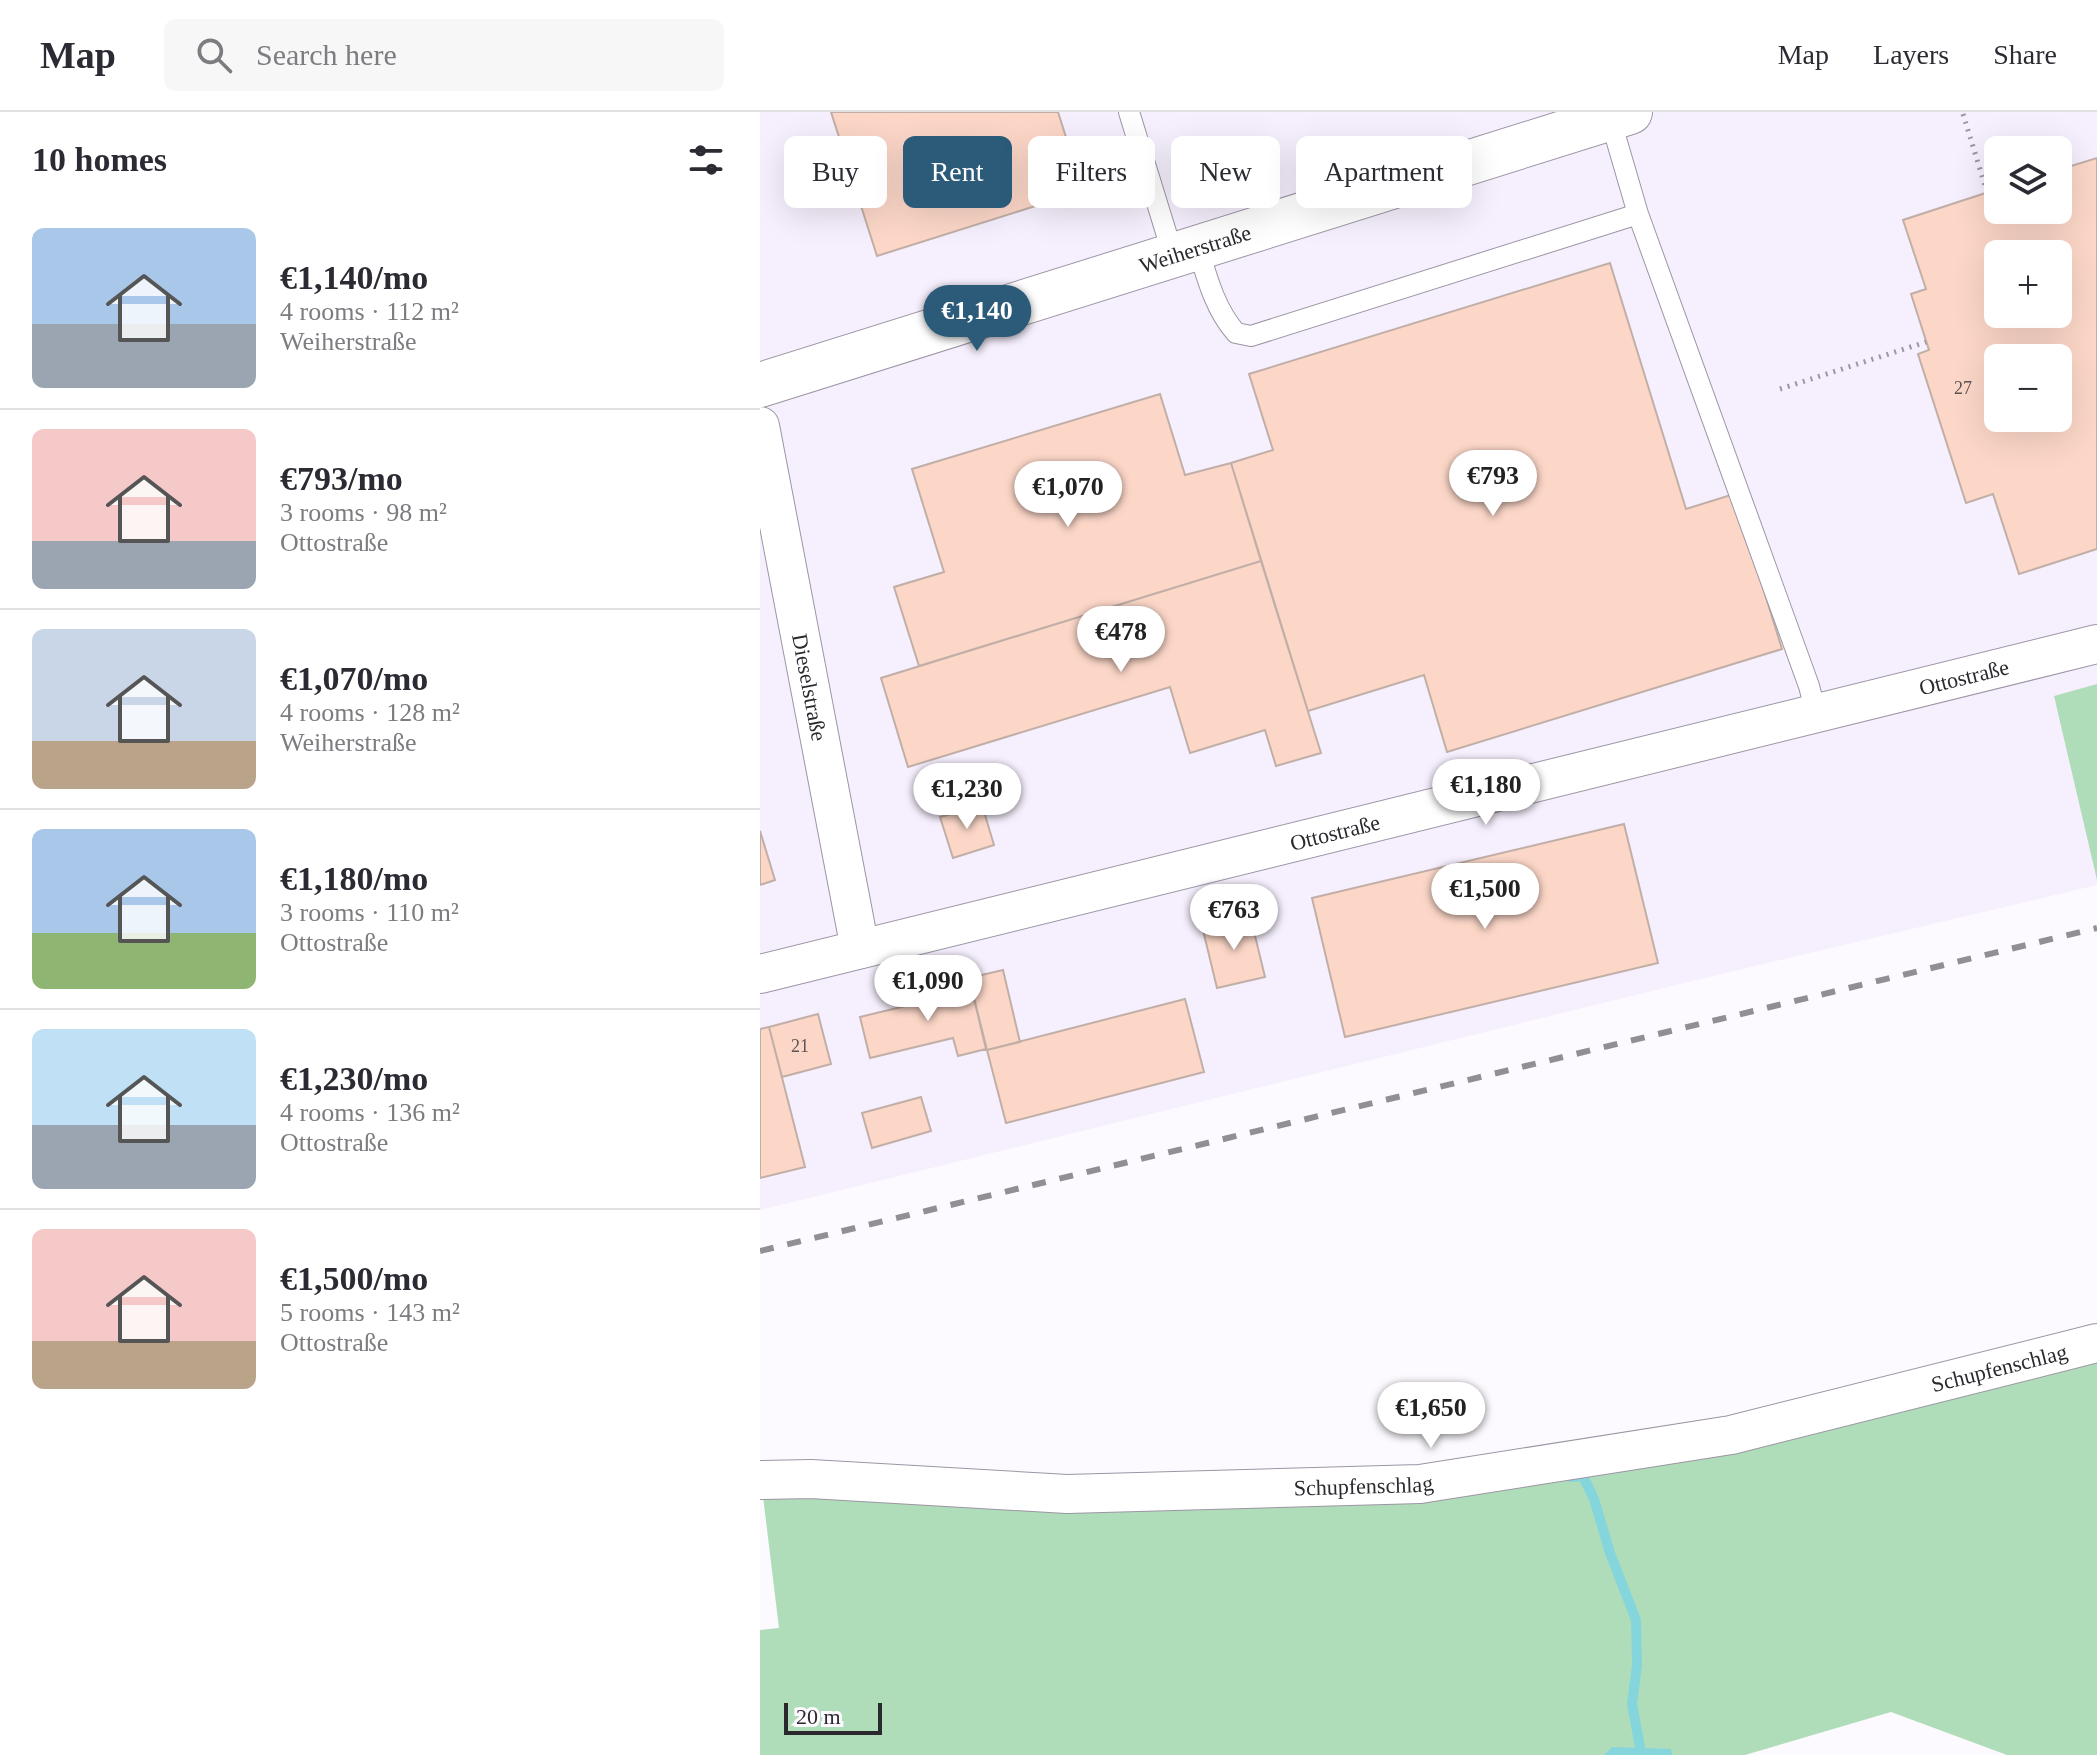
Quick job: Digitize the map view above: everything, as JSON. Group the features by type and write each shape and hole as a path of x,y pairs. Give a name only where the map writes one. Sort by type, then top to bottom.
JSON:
{"street":[{"name":"Weiherstraße","path":"760,385 1620,115"},
{"name":"Dieselstraße","path":"760,426 860,949"},
{"name":"Ottostraße","path":"760,974 2097,644"},
{"name":"Schupfenschlag","path":"760,1480 811,1479 1067,1494 1420,1484 1731,1435 2097,1343"}],"lane":[{"path":"1129,112 1185,252 1211,291 1224,320 1236,333 1251,336 1638,214"},
{"path":"1620,115 1638,214 1804,671 1816,713"}],"path":[{"path":"1963,114 1984,182"},
{"path":"1780,389 1926,342"}],"shaded area":[{"path":"760,112 2097,112 2097,885 760,1210"}],"green space":[{"path":"2097,684 2097,880 2054,696"},
{"path":"2097,1343 2097,1755 2007,1755 1891,1712 1745,1755 760,1755 760,1630 779,1628 761,1480 1420,1484"}],"water":[{"path":"1612,1747 1671,1749 1672,1755 1604,1755"}],"building":[{"path":"831,112 1058,112 1066,136 1028,136 1029,208 877,256 862,208 887,208 887,136 839,136"},
{"path":"2097,158 2097,549 2019,574 1993,494 1966,503 1918,354 1929,350 1911,294 1926,289 1903,220 1984,194 1984,224 2072,224 2072,166"},
{"path":"1610,263 1686,509 1734,494 1782,649 1447,752 1424,675 1308,711 1231,463 1273,450 1249,374"},
{"path":"1160,394 1185,475 1231,463 1261,561 919,666 894,587 944,572 912,469"},
{"path":"1261,561 1321,753 1276,766 1265,730 1190,753 1170,687 908,767 881,678"},
{"path":"982,805 994,845 953,858 940,817"},
{"path":"1624,824 1658,963 1345,1037 1312,898"},
{"path":"760,831 775,880 760,885"},
{"path":"1250,915 1265,977 1217,988 1202,926"},
{"path":"1003,970 1020,1042 987,1050 969,978"},
{"path":"969,978 986,1049 958,1056 953,1038 870,1058 860,1017 934,999 931,986"},
{"path":"1185,999 1204,1072 1006,1123 987,1050"},
{"path":"818,1014 831,1064 782,1077 769,1027"},
{"path":"769,1027 805,1167 760,1178 760,1029"},
{"path":"921,1097 931,1131 872,1148 862,1113"}],"waterway":[{"path":"1571,1477 1583,1476 1594,1499 1610,1553 1636,1620 1637,1665 1632,1704 1640,1747"}],"railway":[{"path":"760,1251 2097,928"}]}
